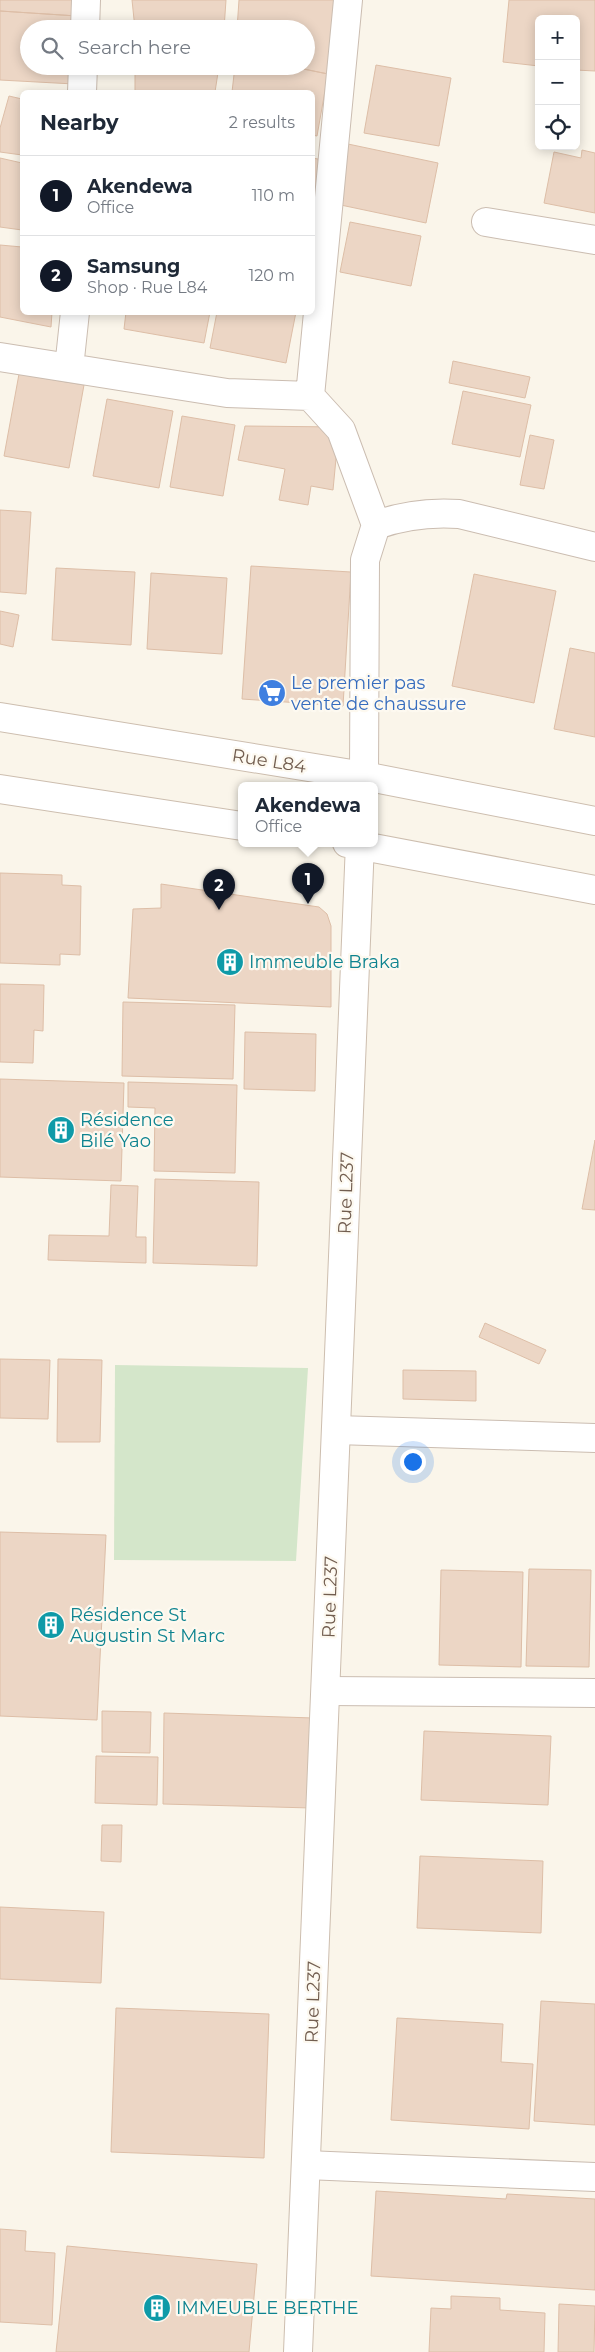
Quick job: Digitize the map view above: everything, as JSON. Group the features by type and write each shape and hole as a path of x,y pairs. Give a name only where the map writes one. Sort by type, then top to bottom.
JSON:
{"street":[{"path":"85,20 86,0"},
{"path":"310,396 348,0"},
{"path":"82,90 83,75"},
{"path":"486,222 595,240"},
{"path":"69,368 76,315"},
{"path":"0,357 227,393 310,396 341,430 376,525 365,560 364,781"},
{"path":"376,525 401,516 436,512 459,514 595,547"},
{"name":"Rue L84","path":"0,717 364,781"},
{"name":"Rue L84","path":"378,783 595,821"},
{"path":"0,789 238,825"},
{"name":"Rue L237","path":"298,2352 326,1692 356,847"},
{"path":"376,847 595,890"},
{"path":"336,1430 595,1438"},
{"path":"326,1692 595,1693"},
{"path":"306,2165 595,2177"}],"green space":[{"path":"115,1365 308,1368 296,1561 114,1560"}],"building":[{"path":"0,0 78,0 77,16 0,11"},
{"path":"132,0 226,0 225,20 134,20"},
{"path":"239,0 335,0 328,74 315,71 315,20 238,20"},
{"path":"509,0 595,0 595,71 580,70 580,15 535,15 535,66 503,62"},
{"path":"0,11 77,16 77,20 20,20 20,75 74,75 74,84 0,80"},
{"path":"376,65 451,78 439,146 364,133"},
{"path":"315,71 328,74 317,136 315,136 315,90 232,90 234,75 315,75"},
{"path":"135,75 218,75 215,90 135,90"},
{"path":"9,96 20,99 20,155 0,152 0,128"},
{"path":"348,144 438,163 426,223 336,204"},
{"path":"582,150 595,153 595,213 544,203 554,152 581,158"},
{"path":"0,158 20,163 20,230 0,227"},
{"path":"315,158 318,159 321,172 316,213"},
{"path":"350,222 421,236 411,286 340,272"},
{"path":"0,245 20,247 20,315 52,315 51,327 0,317"},
{"path":"126,315 209,315 204,343 124,329"},
{"path":"216,315 295,315 286,363 210,348"},
{"path":"453,361 530,377 525,398 449,383"},
{"path":"19,374 84,385 69,468 4,456"},
{"path":"463,391 531,405 520,457 452,444"},
{"path":"107,399 173,411 159,488 93,476"},
{"path":"182,416 235,425 223,496 170,487"},
{"path":"245,426 339,427 333,490 311,486 308,505 279,500 285,469 238,460"},
{"path":"530,435 554,440 544,489 520,485"},
{"path":"0,510 31,512 26,594 0,592"},
{"path":"251,566 351,572 343,706 242,699"},
{"path":"56,568 135,572 131,645 52,640"},
{"path":"151,573 227,578 222,654 147,649"},
{"path":"474,574 556,591 534,703 452,686"},
{"path":"0,611 19,615 13,647 0,644"},
{"path":"570,648 595,653 595,737 554,729"},
{"path":"0,873 62,875 62,885 81,886 80,955 60,954 60,965 0,963"},
{"name":"Immeuble Braka","path":"161,884 319,907 327,914 331,926 331,1007 128,998 133,909 161,908"},
{"path":"0,984 44,985 43,1031 34,1030 33,1063 0,1062"},
{"path":"123,1002 235,1005 233,1079 122,1076"},
{"path":"245,1032 316,1034 315,1091 244,1089"},
{"name":"Résidence Bilé Yao","path":"0,1079 124,1083 121,1181 0,1177"},
{"path":"128,1082 237,1085 235,1173 154,1171 155,1108 128,1107"},
{"path":"595,1140 595,1210 582,1209"},
{"path":"155,1179 259,1182 257,1266 153,1263"},
{"path":"111,1185 138,1186 136,1237 146,1237 146,1263 48,1260 49,1235 109,1236"},
{"path":"485,1323 546,1350 539,1364 479,1337"},
{"path":"0,1359 50,1360 48,1419 0,1418"},
{"path":"58,1359 102,1360 100,1442 57,1442"},
{"path":"403,1370 476,1371 476,1401 403,1399"},
{"name":"Résidence St Augustin St Marc","path":"0,1532 106,1535 97,1720 0,1716"},
{"path":"529,1569 591,1570 589,1667 526,1666"},
{"path":"441,1570 523,1572 521,1667 439,1665"},
{"path":"102,1711 151,1712 150,1753 102,1752"},
{"path":"164,1713 313,1718 311,1808 163,1804"},
{"path":"424,1731 551,1736 548,1805 421,1800"},
{"path":"96,1756 158,1757 157,1805 95,1803"},
{"path":"102,1825 122,1825 121,1862 101,1861"},
{"path":"420,1856 543,1861 541,1933 417,1928"},
{"path":"0,1907 104,1912 101,1983 0,1979"},
{"path":"541,2001 595,2004 595,2125 534,2121"},
{"path":"116,2008 269,2014 264,2158 111,2152"},
{"path":"397,2018 503,2024 501,2062 533,2064 529,2129 391,2120"},
{"path":"376,2191 506,2199 507,2194 595,2199 595,2290 371,2276"},
{"path":"0,2229 26,2231 25,2251 55,2253 52,2325 0,2322"},
{"name":"IMMEUBLE BERTHE","path":"67,2246 257,2264 249,2352 56,2352"},
{"path":"451,2296 500,2298 500,2310 545,2313 544,2352 429,2352 431,2308 451,2309"},
{"path":"559,2304 595,2306 594,2352 558,2352"}],"place":[{"name":"Le premier pas vente de chaussure","path":"272,693"},
{"name":"Akendewa","path":"308,904"},
{"name":"Samsung","path":"219,910"},
{"name":"Immeuble Braka","path":"230,962"},
{"name":"Résidence Bilé Yao","path":"61,1130"},
{"name":"Résidence St Augustin St Marc","path":"51,1625"},
{"name":"IMMEUBLE BERTHE","path":"157,2308"}]}
